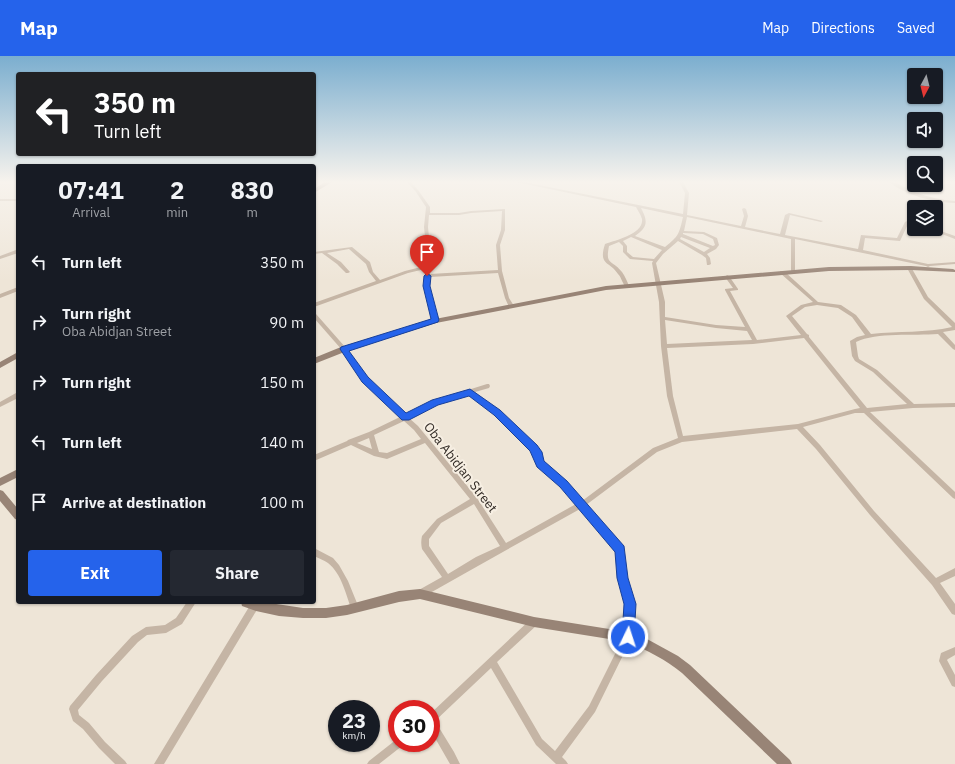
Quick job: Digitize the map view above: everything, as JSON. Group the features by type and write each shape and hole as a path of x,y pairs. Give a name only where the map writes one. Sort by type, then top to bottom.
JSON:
{"main road":[{"path":"909,266 954,271"},
{"path":"316,360 344,349 435,320 594,290 793,271 928,266 954,271"},
{"path":"0,364 16,356"},
{"path":"0,482 16,474"},
{"path":"0,494 16,514"},
{"path":"250,604 294,612 336,612 407,594 420,594 534,622 628,637 663,653 686,669 786,764"}],"street":[{"path":"427,215 428,267 426,286 435,320"},
{"path":"504,215 503,230 498,245 500,271 506,296 511,306"},
{"path":"627,286 620,272 605,260 606,248 620,240 632,236 643,226 644,220 642,215"},
{"path":"680,215 860,252 909,266 926,298 955,327"},
{"path":"743,228 746,215"},
{"path":"782,236 787,215"},
{"path":"794,215 821,221"},
{"path":"680,235 684,216"},
{"path":"860,252 863,236 898,240 907,222"},
{"path":"681,439 670,396 660,296 654,266 655,260 680,235 699,232 712,236 717,243 714,248 704,254"},
{"path":"943,234 955,238"},
{"path":"680,235 714,248"},
{"path":"680,235 704,254 708,258 709,264"},
{"path":"632,236 665,249"},
{"path":"793,238 793,271"},
{"path":"620,240 625,246 625,252 632,258 655,260"},
{"path":"316,253 350,248 368,263 371,272 379,282"},
{"path":"0,258 16,252"},
{"path":"323,252 339,263 348,272"},
{"path":"928,266 955,263"},
{"path":"316,304 407,272 428,267"},
{"path":"427,276 500,271"},
{"path":"782,272 817,302"},
{"path":"727,277 736,288 727,290 755,341"},
{"path":"0,296 16,290"},
{"path":"869,336 854,316 842,307 817,302 803,306 790,316 866,411 955,496"},
{"name":"Oba Abidjan Street","path":"316,317 344,349 365,380 405,417 475,500 505,547"},
{"path":"662,318 705,324 726,329 749,329"},
{"path":"913,406 875,371 858,360 855,356 853,341 856,338 869,336 938,331 955,327"},
{"path":"938,331 955,348"},
{"path":"664,346 755,341 807,336"},
{"path":"316,457 371,434 435,403 488,386"},
{"path":"470,392 497,413 537,452 540,464 563,484 620,550 623,578 630,604 628,637 592,709 556,757"},
{"path":"0,405 16,396"},
{"path":"420,594 581,505 655,450 681,439 798,426 841,414 913,406 955,405"},
{"path":"798,426 818,447 872,513 935,582 955,611"},
{"path":"371,434 376,454"},
{"path":"350,442 376,454 387,456 425,440"},
{"path":"447,578 425,547 424,538 439,521 475,500"},
{"path":"316,553 323,558 331,560 344,579 355,608"},
{"path":"935,582 955,572"},
{"path":"437,584 440,598"},
{"path":"122,764 102,746 86,726 76,718 73,709 135,639 146,631 166,629 179,621 191,604"},
{"path":"159,764 250,604"},
{"path":"440,710 534,622"},
{"path":"955,651 944,656 943,661 955,683"},
{"path":"492,661 539,742 563,764"},
{"path":"440,737 455,764"},
{"path":"372,764 388,752"}],"route":[{"path":"427,276 426,286 435,320 344,349 372,388 405,417 441,400 470,392 497,413 537,452 540,464 563,484 620,550 623,578 630,599 628,637"}]}
